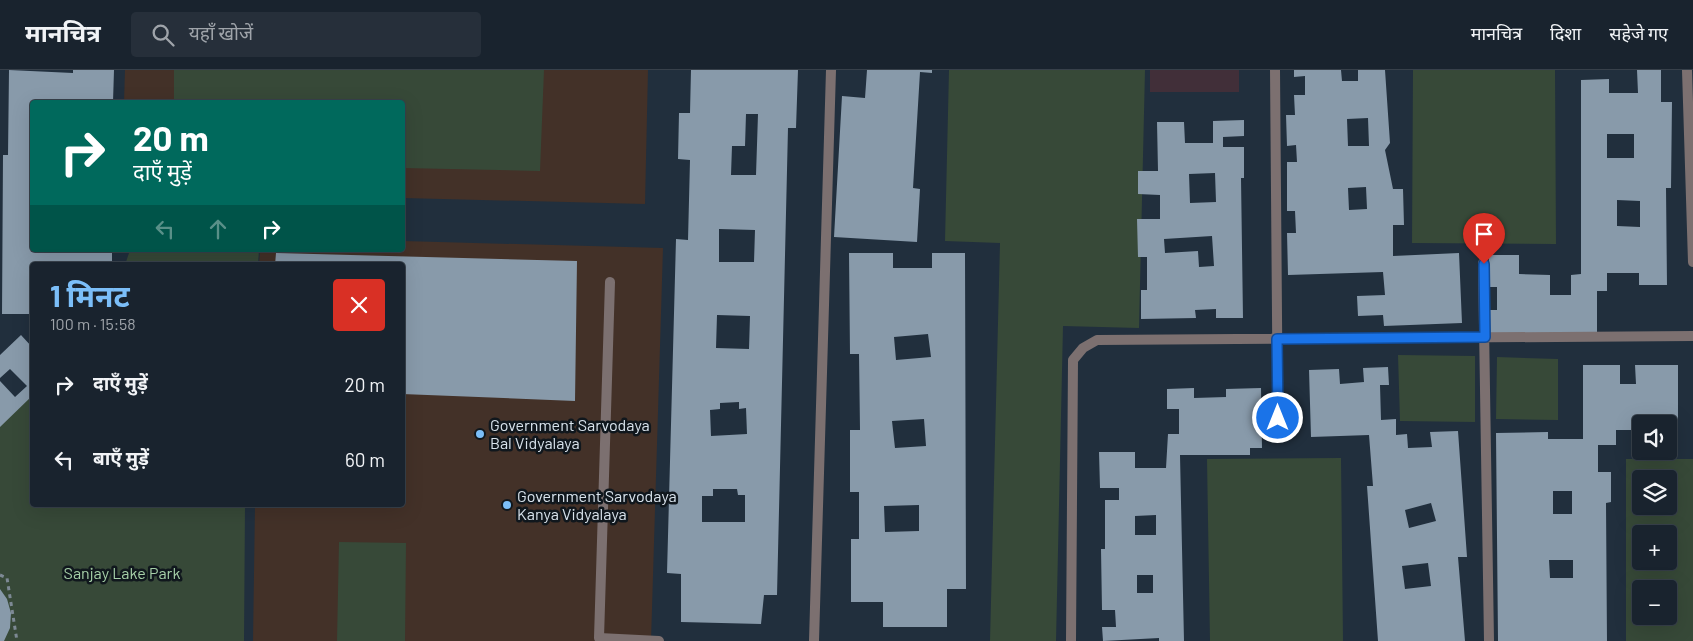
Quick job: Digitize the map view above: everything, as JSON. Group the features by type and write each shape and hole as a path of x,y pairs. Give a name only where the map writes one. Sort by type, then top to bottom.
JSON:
{"street":[{"path":"814,641 831,70"},
{"path":"1275,70 1278,438"},
{"path":"1687,70 1693,262"},
{"path":"1484,264 1489,641"},
{"path":"610,282 599,638 659,641"},
{"path":"1071,641 1073,360 1083,348 1097,340 1693,336"}],"path":[{"path":"0,575 7,578 17,641"}],"shaded area":[{"path":"125,70 648,70 645,204 405,198 405,100 124,100"},
{"path":"1150,70 1239,70 1239,92 1150,92"},
{"path":"405,241 663,248 651,641 253,641 255,507 405,507 405,262 259,262 260,252 405,252"}],"green space":[{"path":"174,70 544,70 540,171 405,168 405,100 174,100"},
{"path":"949,70 1145,70 1139,328 1063,326 1056,641 990,641 1000,243 945,241"},
{"path":"1413,70 1555,70 1556,244 1412,243"},
{"path":"129,252 259,252 258,262 126,262"},
{"path":"1398,355 1475,356 1475,422 1400,421"},
{"path":"1497,357 1558,359 1558,420 1496,419"},
{"name":"Sanjay Lake Park","path":"30,389 30,507 245,507 244,641 0,641 0,416"},
{"path":"1341,458 1343,641 1210,641 1207,459"},
{"path":"1626,459 1693,459 1693,641 1626,641"},
{"path":"339,542 406,543 405,641 337,641"}],"building":[{"path":"9,70 73,73 73,70 114,70 113,100 30,100 30,252 112,252 112,262 30,262 30,314 2,314 3,155 8,155"},
{"path":"691,70 798,70 796,128 788,128 777,595 764,595 761,624 681,622 681,574 667,573 676,239 688,240 690,160 678,159 679,113 690,113","holes":["746,114 758,114 756,175 731,175 732,146 745,146","719,229 755,230 754,262 719,262","717,315 750,316 749,349 716,348","739,402 739,409 746,408 747,434 711,436 710,410 720,409 720,403","713,489 737,489 738,495 745,495 745,522 702,522 702,496 713,496"]},
{"path":"867,70 932,70 932,73 920,72 913,188 920,189 917,242 834,237 842,96 865,98"},
{"path":"1294,70 1341,70 1342,81 1358,81 1358,70 1385,70 1390,143 1385,150 1393,189 1403,189 1404,225 1393,225 1393,256 1459,253 1462,323 1384,326 1383,315 1358,316 1357,296 1385,295 1383,272 1288,275 1287,233 1296,233 1295,211 1287,211 1287,162 1297,162 1296,145 1287,146 1286,115 1295,115 1294,95 1305,95 1305,76 1294,77","holes":["1368,118 1369,146 1348,146 1347,119","1366,187 1367,209 1349,210 1348,188"]},
{"path":"1637,70 1661,70 1661,102 1672,102 1671,188 1666,188 1667,285 1639,285 1639,273 1607,273 1607,291 1597,291 1597,335 1489,335 1489,310 1497,310 1497,287 1489,287 1489,255 1519,255 1519,274 1550,275 1550,295 1571,295 1571,275 1581,274 1581,80 1609,79 1609,93 1638,93","holes":["1607,134 1634,134 1634,158 1607,158","1617,200 1640,201 1640,227 1617,226"]},
{"path":"1244,120 1244,136 1223,137 1223,147 1244,147 1244,178 1241,178 1243,318 1216,318 1216,309 1195,310 1196,318 1141,319 1141,290 1147,290 1147,257 1138,257 1137,219 1160,219 1160,195 1138,194 1138,171 1158,171 1157,122 1184,122 1185,143 1213,143 1213,121","holes":["1215,173 1216,202 1190,203 1189,174","1212,236 1214,266 1199,267 1198,251 1165,253 1164,239"]},
{"path":"276,253 577,261 575,401 405,394 405,262 275,262"},
{"path":"849,253 893,253 893,268 932,268 932,253 965,253 966,589 947,589 947,627 883,627 883,602 851,602 851,539 859,539 859,492 850,492 850,430 860,430 859,354 850,354","holes":["928,334 931,357 896,360 894,337","924,419 926,446 895,448 892,421","919,505 919,531 885,532 884,506"]},
{"path":"21,335 30,345 30,398 0,427 0,381 15,397 27,386 10,369 0,378 0,355"},
{"path":"1583,365 1620,365 1620,384 1636,384 1635,365 1678,365 1678,444 1677,415 1632,415 1632,430 1616,430 1616,445 1598,445 1598,472 1611,472 1611,502 1606,503 1607,641 1498,641 1496,433 1548,432 1548,439 1583,439","holes":["1553,491 1572,491 1572,514 1553,514","1549,560 1573,560 1573,578 1550,578"]},
{"path":"1388,367 1389,385 1380,385 1381,420 1396,419 1396,435 1407,434 1408,448 1432,447 1430,432 1458,431 1467,557 1458,557 1465,641 1378,641 1367,486 1373,486 1369,435 1311,437 1309,370 1339,369 1340,384 1364,382 1363,368","holes":["1431,503 1436,521 1409,528 1405,510","1428,563 1431,586 1405,589 1402,566"]},
{"path":"1194,388 1194,398 1226,397 1226,389 1261,388 1262,448 1250,448 1250,455 1180,455 1184,641 1159,641 1159,638 1103,641 1102,627 1116,627 1115,610 1102,610 1101,549 1105,549 1105,500 1119,500 1119,488 1100,488 1099,452 1135,452 1135,468 1166,468 1168,434 1179,434 1179,409 1167,409 1167,389","holes":["1156,515 1156,535 1135,535 1135,516","1137,575 1153,575 1153,593 1137,593"]},
{"path":"0,589 7,599 11,613 10,628 4,641 0,641"}],"place":[{"name":"Government Sarvodaya Bal Vidyalaya","path":"480,434"},
{"name":"Government Sarvodaya Kanya Vidyalaya","path":"507,505"}],"route":[{"path":"1278,418 1277,339 1485,337 1484,264"}]}
